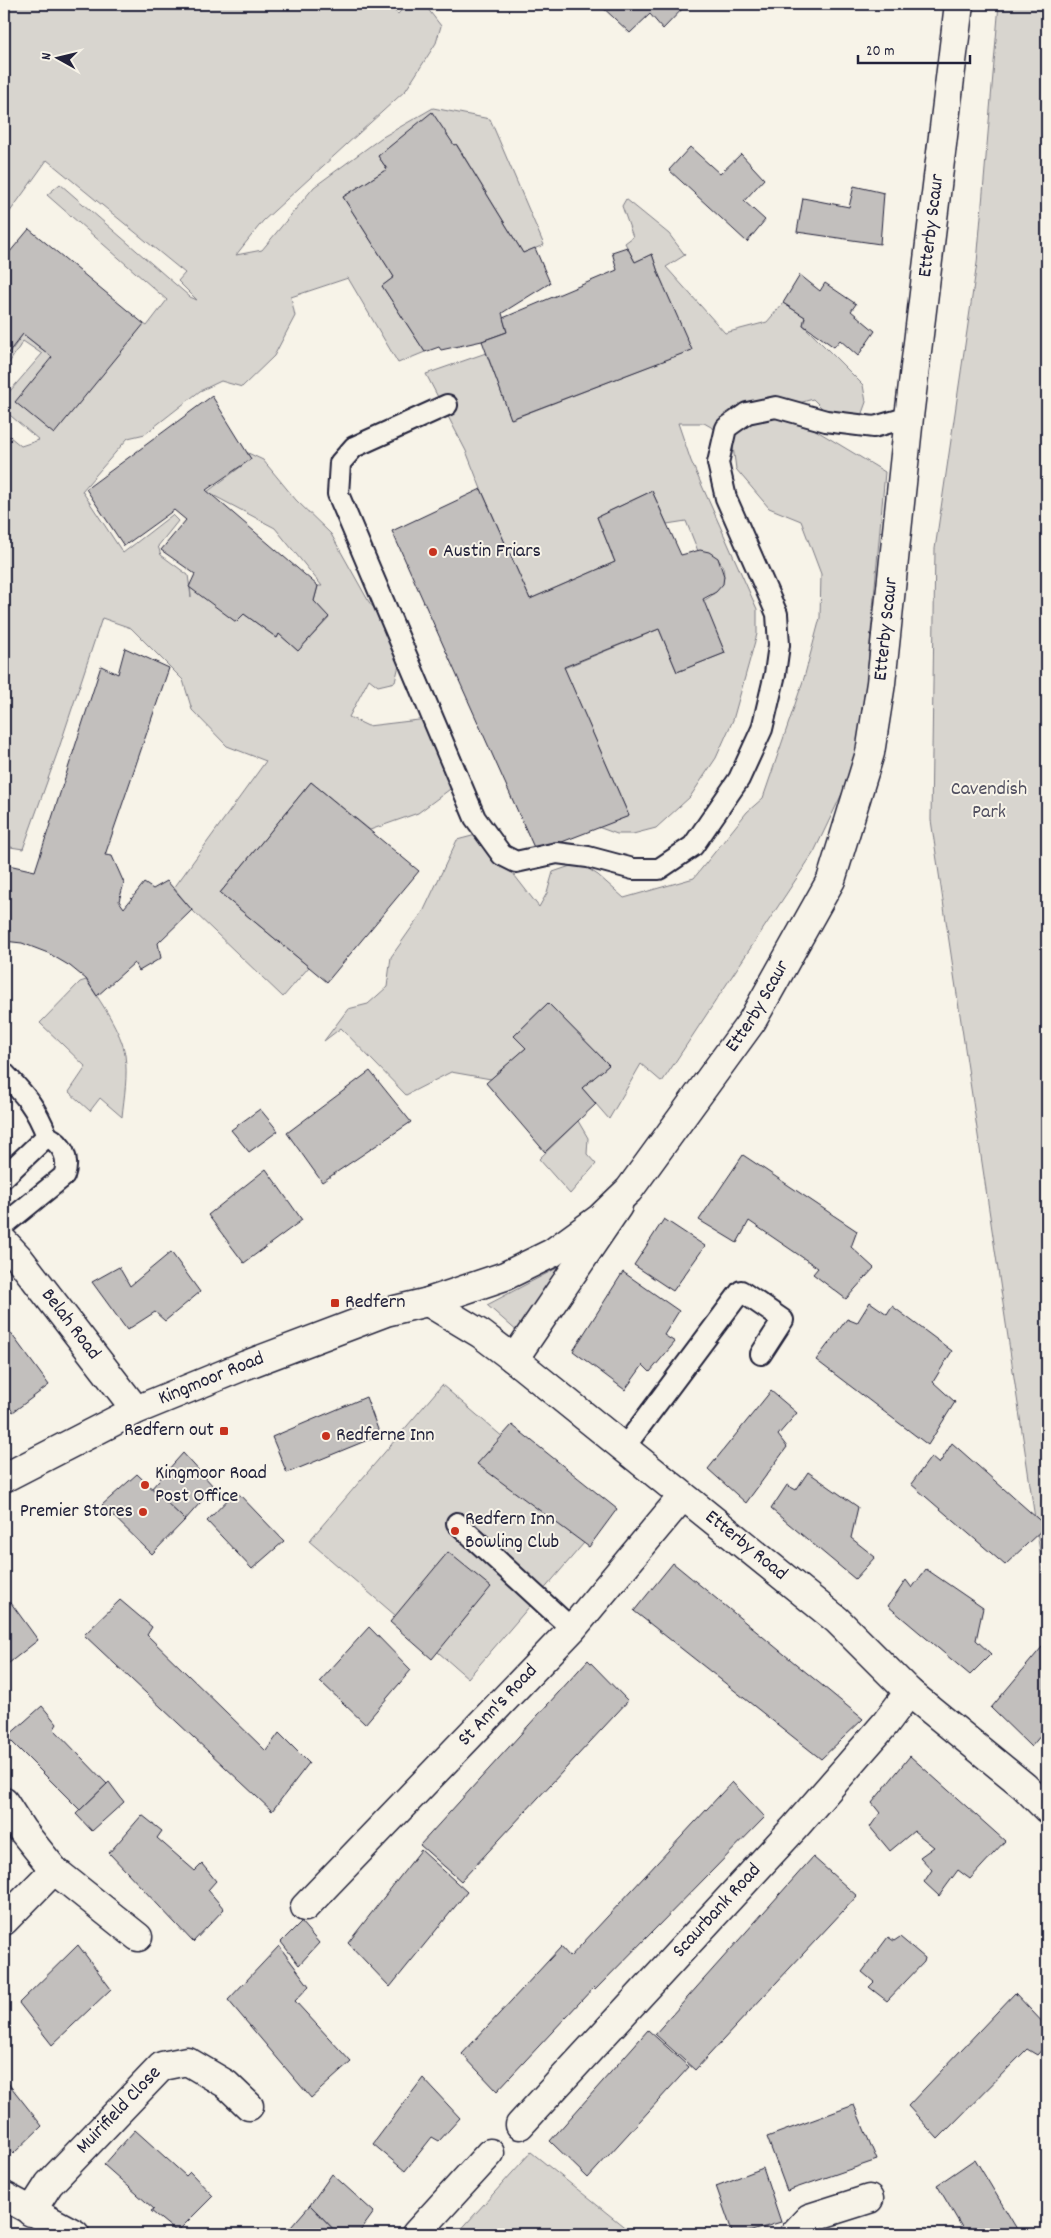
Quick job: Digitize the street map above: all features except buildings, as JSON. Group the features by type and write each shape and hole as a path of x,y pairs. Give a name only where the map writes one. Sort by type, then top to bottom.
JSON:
{"street":[{"name":"Etterby Scaur","path":"514,1359 629,1190 752,1021 831,880 870,753 880,683 909,418 959,4"},
{"name":"Etterby Scaur","path":"428,1302 505,1276 552,1252 600,1218 629,1190"},
{"name":"Belah Road","path":"4,1242 18,1257 136,1410"},
{"name":"Etterby Road","path":"428,1302 481,1334 514,1359 622,1449 837,1620 910,1692 1024,1786 1047,1809"},
{"name":"Kingmoor Road","path":"4,1478 136,1410 246,1365 386,1312 428,1302"},
{"name":"St Ann's Road","path":"305,1907 572,1629 682,1497"},
{"name":"Scaurbank Road","path":"520,2125 796,1826 885,1724 910,1692"},
{"path":"4,1802 22,1830 54,1870 138,1937"},
{"path":"4,1921 54,1870"},
{"name":"Muirifield Close","path":"31,2212 49,2184 162,2066 187,2061 226,2084 249,2106"},
{"path":"416,2234 490,2153"},
{"path":"4,2196 75,2234"},
{"path":"794,2234 809,2218 869,2199"}],"lane":[{"path":"447,405 354,447 340,463 338,494 476,818 502,855 516,862 557,853 588,857 632,870 659,869 693,846 739,779 762,729 775,674 779,645 777,614 726,498 718,463 726,428 747,412 776,407 826,421 874,427 909,418"},
{"path":"4,1073 26,1096 39,1114 47,1136 56,1140 65,1155 68,1166 64,1176 4,1225"},
{"path":"4,1176 47,1136"},
{"path":"622,1449 741,1291 783,1320 761,1354"},
{"path":"457,1523 572,1629"}],"green space":[{"path":"4,4 386,4 398,14 407,4 424,4 441,26 436,43 406,90 263,221 236,255 262,250 314,187 381,138 433,108 490,119 544,245 523,253 457,145 454,145 432,113 378,156 387,169 343,197 394,277 382,286 425,352 398,363 348,278 291,297 295,316 274,356 242,387 221,381 200,391 145,434 128,438 82,491 123,553 172,515 178,521 158,546 161,555 188,575 191,597 190,584 237,621 244,614 277,638 279,634 298,651 329,618 314,601 318,586 322,586 275,528 207,492 251,459 246,452 263,460 296,500 331,534 369,602 388,625 400,661 395,682 378,686 369,679 349,717 368,726 444,717 469,775 418,813 370,830 311,782 220,893 309,967 283,997 192,910 174,888 266,761 227,746 192,710 183,680 131,628 102,618 23,849 4,846 4,432 21,446 39,440 4,410 4,398 42,354 23,341 4,371 4,350 9,354 23,334 52,357 144,324 147,326 167,300 47,195 60,184 190,297 197,300 178,281 185,273 47,160 4,220"},
{"name":"Cavendish Park","path":"999,4 1047,4 1047,1599 931,820 935,549 977,263"},
{"path":"626,199 669,234 685,255 666,267 725,333 767,322 783,303 805,317 803,325 863,385 866,402 861,416 832,418 813,399 775,410 807,425 885,472 860,756 814,852 662,1082 641,1064 609,1119 582,1088 609,1065 548,1003 514,1036 526,1048 491,1079 451,1072 406,1095 341,1028 324,1041 348,1009 368,1004 387,987 391,957 424,910 457,840 491,831 515,876 539,907 547,893 553,872 579,863 598,875 624,898 694,878 747,812 763,798 804,678 820,618 821,574 801,521 769,508 736,469 732,439 704,423 678,423 691,461 757,609 757,634 733,720 716,758 690,797 656,828 633,834 617,834 598,827 629,816 564,668 659,629 677,672 725,653 703,601 719,588 723,580 724,572 722,565 709,554 698,551 686,521 667,524 652,491 597,517 615,562 530,599 466,451 426,374 486,353 512,419 691,350 652,254 635,262 625,243 633,237 622,206"},
{"path":"86,980 109,1016 123,1046 126,1071 122,1117 100,1098 90,1111 69,1092 86,1067 40,1023 80,982"},
{"path":"578,1121 588,1138 587,1154 596,1164 570,1194 539,1159"},
{"path":"559,1267 519,1333 487,1305"},
{"name":"Redfern Inn Bowling Club","path":"442,1385 602,1522 468,1678 309,1541"},
{"path":"531,2152 633,2234 457,2234"}],"place":[{"name":"Austin Friars","path":"433,552"},
{"name":"Redfern","path":"335,1303"},
{"name":"Redfern out","path":"224,1431"},
{"name":"Redferne Inn","path":"326,1436"},
{"name":"Kingmoor Road Post Office","path":"145,1485"},
{"name":"Premier Stores","path":"143,1512"},
{"name":"Redfern Inn Bowling Club","path":"455,1531"}]}
